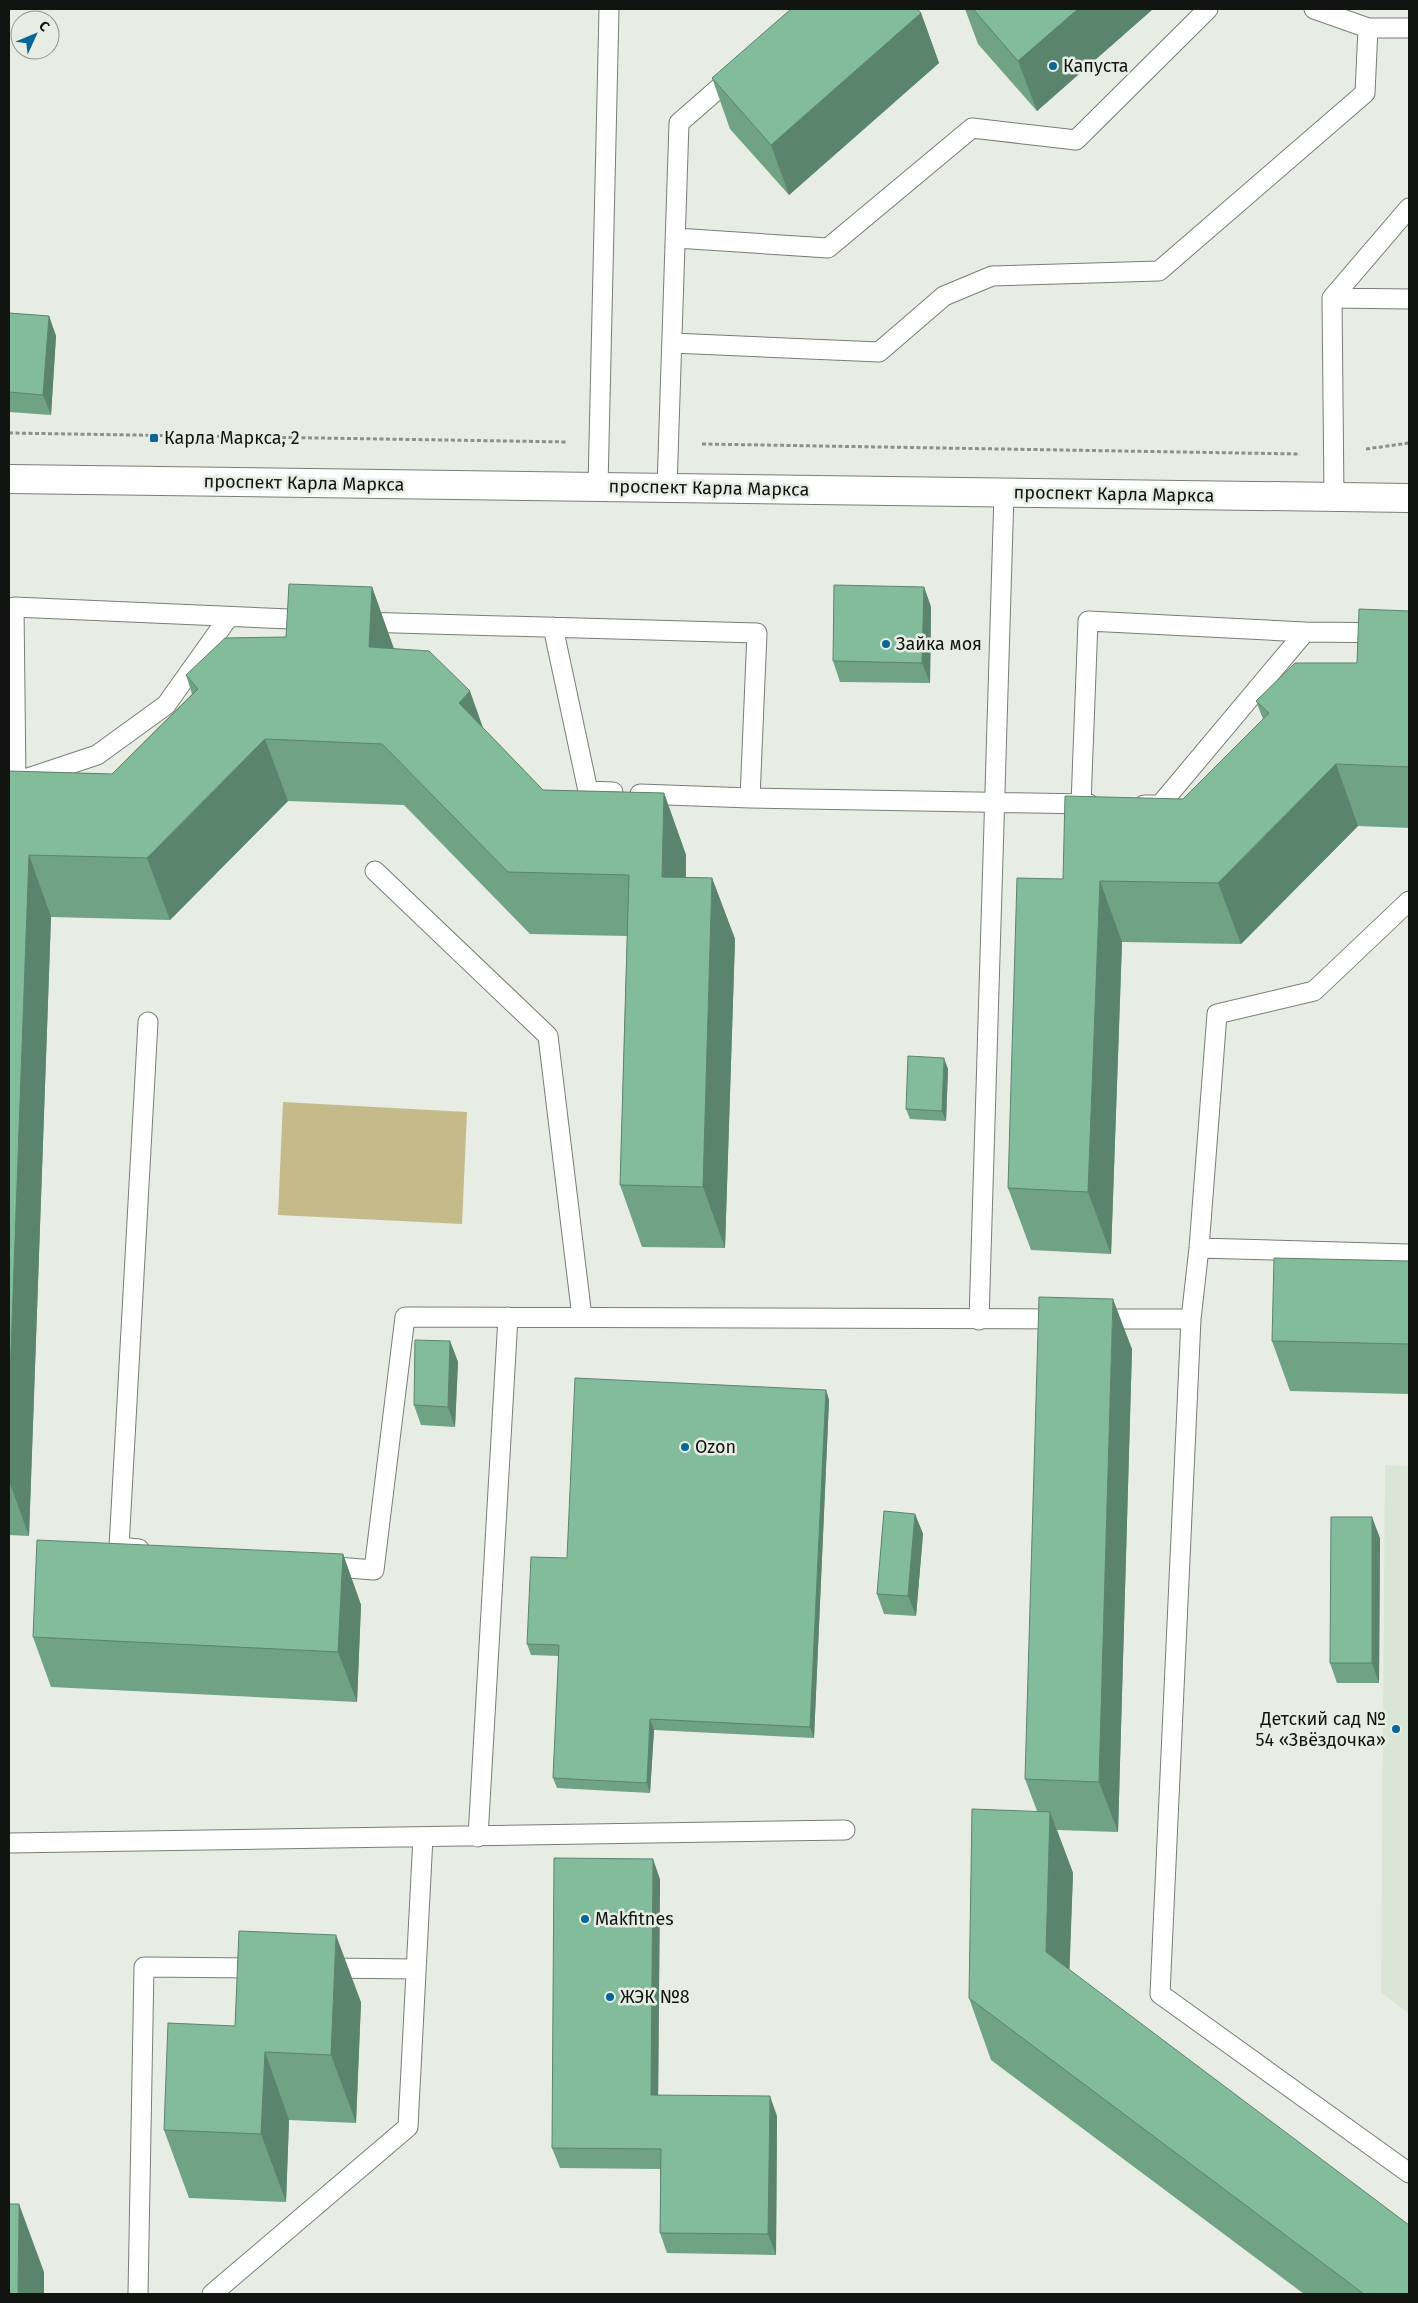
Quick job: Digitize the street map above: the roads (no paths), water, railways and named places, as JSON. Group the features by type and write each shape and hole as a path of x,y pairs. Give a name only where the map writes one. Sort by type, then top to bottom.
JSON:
{"street":[{"name":"проспект Карла Маркса","path":"9,479 1409,498"}],"lane":[{"path":"598,487 609,9"},
{"path":"676,238 828,248 972,128 1076,140 1208,9"},
{"path":"1317,9 1368,28 1409,28"},
{"path":"672,343 880,352 944,296 992,276 1160,271 1365,93 1368,28"},
{"path":"667,488 679,123 751,59"},
{"path":"1334,497 1332,298 1409,208"},
{"path":"1332,298 1409,299"},
{"path":"979,1320 1004,493"},
{"path":"228,618 166,706 97,756 13,782 14,607 326,621"},
{"path":"346,621 757,633 750,798"},
{"path":"1081,804 1088,621 1305,632 1409,633"},
{"path":"553,627 588,791 750,798 1111,805"},
{"path":"1130,805 1160,806 1305,632"},
{"path":"375,871 548,1036 582,1317"},
{"path":"1409,901 1314,991 1217,1014 1199,1248 1191,1319 1160,1994 1409,2174"},
{"path":"148,1022 119,1547 158,1551"},
{"path":"1199,1248 1409,1254"},
{"path":"305,1564 374,1570 405,1317 979,1320 1191,1319"},
{"path":"478,1837 508,1317"},
{"path":"9,1843 845,1830"},
{"path":"212,2294 408,2127 423,1837"},
{"path":"138,2294 144,1967 280,1968"},
{"path":"309,1968 416,1969"}],"place":[{"name":"Капуста","path":"1053,66"},
{"name":"Карла Маркса, 2","path":"154,438"},
{"name":"Зайка моя","path":"886,644"},
{"name":"Ozon","path":"685,1447"},
{"name":"Детский сад № 54 «Звёздочка»","path":"1396,1729"},
{"name":"Makfitnes","path":"585,1919"},
{"name":"ЖЭК №8","path":"610,1997"}]}
